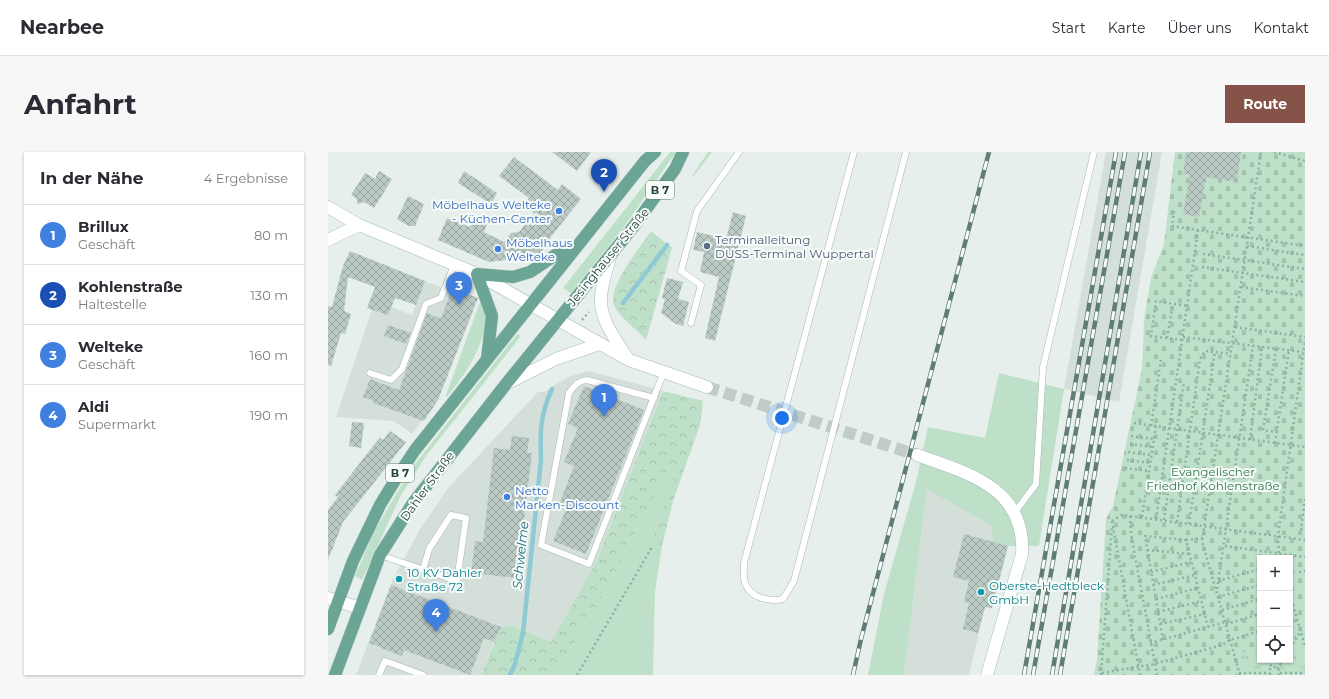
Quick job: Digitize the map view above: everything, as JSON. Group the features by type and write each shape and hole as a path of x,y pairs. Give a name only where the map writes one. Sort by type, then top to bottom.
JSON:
{"main road":[{"name":"B 7","path":"328,628 333,599 380,505 415,450 645,161 655,152"},
{"name":"Jesinghauser Straße","path":"557,320 634,226 675,168 683,152"},
{"path":"486,361 492,316 477,274 513,277 530,272 557,254 578,246"},
{"name":"Dahler Straße","path":"335,675 380,555 413,503 557,320"}],"street":[{"path":"328,208 359,225 477,274 629,360 707,387"},
{"path":"328,240 359,225"},
{"path":"611,254 601,303 604,316 611,331 629,360"},
{"path":"506,384 556,359 599,344"},
{"path":"917,455 963,471 988,484 1003,495 1015,512 1021,534 1022,554 987,675"},
{"path":"333,599 360,608"}],"lane":[{"path":"692,323 701,285 681,271 697,211 739,152"},
{"path":"854,152 744,563 744,583 755,596 773,601 783,599 794,582 906,152"},
{"path":"1015,512 1036,484 1043,367 1094,152"},
{"path":"370,373 390,380 402,369 426,304 441,298 454,265"},
{"path":"654,398 587,380 583,380 572,387 569,393 541,545 589,564 654,398 664,372"},
{"path":"380,555 423,570 457,581 466,518 451,515 429,549 423,570"},
{"path":"379,675 385,661 423,675"}],"path":[{"path":"1261,152 1203,538 1239,674 1270,674 1270,670 1272,668 1270,663"},
{"path":"1274,152 1305,161"},
{"path":"1174,211 1172,226 1305,246"},
{"path":"1156,519 1198,230"},
{"path":"1248,246 1305,255"},
{"path":"1203,254 1305,269"},
{"path":"1202,267 1305,282"},
{"path":"1241,287 1305,296"},
{"path":"1187,306 1156,301 1151,336 1232,343 1304,352"},
{"path":"1167,338 1173,304"},
{"path":"1235,327 1305,337"},
{"path":"1277,553 1290,445 1305,341"},
{"path":"1217,591 1253,346"},
{"path":"1250,440 1262,347"},
{"path":"1276,349 1264,430 1277,432"},
{"path":"1177,522 1200,359 1205,350 1231,354"},
{"path":"1275,443 1289,350"},
{"path":"1189,524 1215,351"},
{"path":"1151,426 1161,359"},
{"path":"1164,520 1184,382"},
{"path":"1134,423 1305,447"},
{"path":"1142,518 1156,426"},
{"path":"1131,436 1154,439"},
{"path":"1130,444 1152,447"},
{"path":"1128,452 1151,455"},
{"path":"1127,460 1150,463"},
{"path":"1125,468 1149,472"},
{"path":"1305,499 1301,529 1305,529"},
{"path":"1112,521 1122,515 1305,540"},
{"path":"1130,516 1131,534 1157,675"},
{"path":"1112,521 1140,675"},
{"path":"1112,521 1102,674 1154,664 1222,645 1230,640 1257,632"},
{"path":"1163,640 1145,536 1186,540 1203,538"},
{"path":"1186,540 1208,627"},
{"path":"1224,546 1305,557"},
{"path":"577,675 652,547"},
{"path":"1147,550 1190,554"},
{"path":"1151,572 1192,562"},
{"path":"1218,582 1257,570"},
{"path":"1299,572 1305,571"},
{"path":"1153,585 1195,575"},
{"path":"1218,597 1257,585"},
{"path":"1156,599 1198,588"},
{"path":"1222,610 1257,600"},
{"path":"1158,612 1202,601"},
{"path":"1293,609 1298,620 1305,646"},
{"path":"1160,624 1205,614"},
{"path":"1150,643 1257,615"},
{"path":"1293,622 1298,620"},
{"path":"1293,643 1301,630"},
{"path":"1277,669 1281,663"},
{"path":"1272,668 1274,667 1277,669"},
{"path":"1277,669 1279,674 1305,673"}],"shaded area":[{"path":"1106,152 1162,152 1119,402 1064,389"},
{"path":"425,281 475,300 437,401 412,434 394,421 336,417 375,301 412,315"},
{"path":"589,371 663,391 597,560 551,642 516,626 494,642 481,675 356,675 392,581 420,529 449,487 538,392 544,392 568,377"},
{"path":"927,488 992,526 994,542 1008,546 992,608 985,607 969,675 904,675"}],"green space":[{"path":"670,152 676,152 623,228 571,293 563,288"},
{"path":"708,152 712,152 693,177 692,176"},
{"name":"Evangelischer Friedhof Kohlenstraße","path":"1175,152 1305,152 1305,675 1094,675 1097,659 1106,519 1113,506 1142,369 1144,320 1151,278 1164,244"},
{"path":"651,231 672,248 646,340 616,310 613,297 615,288 626,267"},
{"path":"480,302 483,302 485,315 481,340 470,365 447,397 446,395"},
{"path":"517,334 521,336 426,456 401,495 362,580 355,576 375,530 411,469"},
{"path":"999,373 1064,389 1039,546 1008,546 993,542 992,526 927,489 904,675 868,675 884,594 916,482 928,427 985,438"},
{"path":"663,391 703,401 700,425 673,501 662,546 655,548 655,531 676,471 669,467 614,575 579,636 553,675 481,675 501,627 515,626 551,642 597,560"},
{"path":"669,466 677,471 655,531 655,548 662,546 655,592 653,675 553,675 579,636 614,575"},
{"path":"1296,625 1305,657 1305,675 1243,675 1237,654 1257,647 1257,663 1293,663 1293,626"}],"building":[{"path":"552,152 591,152 577,171"},
{"path":"1186,152 1241,152 1237,182 1206,177 1199,217 1183,214 1190,175 1183,174"},
{"path":"514,157 558,190 562,184 581,199 550,238 550,241 538,256 489,262 438,240 447,218 470,227 474,219 487,224 484,232 504,242 511,233 519,232 534,213 524,205 529,198 499,176"},
{"path":"379,171 392,179 374,208 364,202 358,204 356,198 351,195 365,173 375,179"},
{"path":"464,171 497,193 491,204 458,183"},
{"path":"408,196 424,204 415,226 409,226 397,219"},
{"path":"733,212 746,216 715,341 705,338 719,277 700,272 704,252 693,250 697,232 726,239"},
{"path":"350,251 425,281 416,305 395,298 388,315 367,308 375,287 348,277 344,311 351,314 345,334 341,333 331,366 328,365 328,306 332,307 343,266"},
{"path":"667,278 683,282 678,299 689,302 683,326 676,324 661,313 665,299 662,298"},
{"path":"452,288 478,298 438,400 424,421 373,403 374,401 363,397 370,379 399,390 427,313 441,319"},
{"path":"388,325 411,333 406,344 384,336"},
{"path":"584,386 644,410 586,554 553,541 568,505 560,502 574,466 564,462 578,428 568,424"},
{"path":"352,422 364,423 361,448 349,446"},
{"path":"390,431 406,442 343,522 328,560 328,510 338,497 335,495 380,437 383,440"},
{"name":"Netto Marken-Discount","path":"512,436 529,438 527,453 532,453 517,578 471,573 475,541 483,542 494,448 510,450"},
{"name":"Oberste-Hedtbleck GmbH","path":"964,534 1008,546 992,608 985,607 978,633 963,629 969,603 964,602 969,581 953,577"},
{"path":"391,585 501,627 494,642 484,638 470,675 404,650 402,656 369,643"}],"waterway":[{"name":"Schwelme","path":"623,303 667,245"},
{"name":"Schwelme","path":"510,675 515,664 523,633 541,460 542,424 545,407 552,389"}],"tunnel":[{"path":"707,387 917,455"}],"railway":[{"path":"853,675 861,639 989,152"},
{"path":"1024,675 1116,152"},
{"path":"1033,675 1125,152"},
{"path":"1052,675 1141,152"},
{"path":"1060,675 1150,152"}],"place":[{"name":"Kohlenstraße","path":"604,192"},
{"name":"Möbelhaus Welteke - Küchen-Center","path":"559,211"},
{"name":"Terminalleitung DUSS-Terminal Wuppertal","path":"707,246"},
{"name":"Möbelhaus Welteke","path":"498,249"},
{"name":"Welteke","path":"459,305"},
{"name":"Brillux","path":"604,417"},
{"name":"Netto Marken-Discount","path":"507,497"},
{"name":"10 KV Dahler Straße 72","path":"399,579"},
{"name":"Oberste-Hedtbleck GmbH","path":"981,592"},
{"name":"Aldi","path":"436,632"}]}
